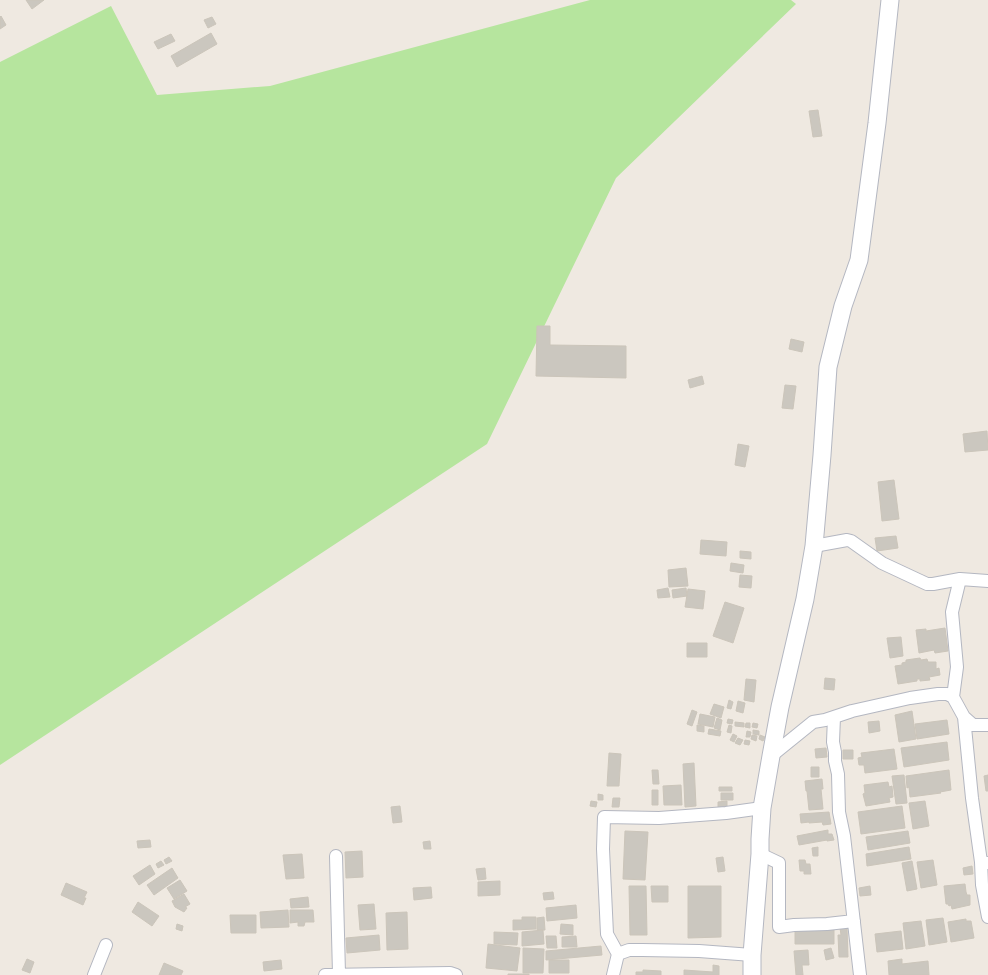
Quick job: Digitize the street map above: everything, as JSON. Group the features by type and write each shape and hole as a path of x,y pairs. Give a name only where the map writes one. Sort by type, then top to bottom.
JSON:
{"main road":[{"path":"752,975 762,808 780,707 805,599 814,546 828,367 843,306 859,260 877,123 890,0"}],"street":[{"path":"814,546 847,540 851,541 882,563 927,584 960,579 988,581"},
{"path":"953,697 957,667 952,612 960,579"},
{"path":"771,756 813,722 852,711 910,698 938,694 947,694 953,697 964,717 972,725 988,726"},
{"path":"834,717 833,742 838,774 839,812 844,836 860,975"},
{"path":"964,717 972,798 985,862 982,885 988,918"},
{"path":"818,721 833,731"},
{"path":"613,975 618,954 606,934 603,849 604,817 660,818 726,813 762,808"},
{"path":"760,854 779,863 779,927 854,921"},
{"path":"336,856 339,974"},
{"path":"94,975 106,945"},
{"path":"618,954 629,950 642,950 699,951 752,955"},
{"path":"325,975 452,974"}],"green space":[{"path":"590,0 791,0 796,4 616,178 487,444 0,765 0,62 111,6 157,95 270,86"}],"building":[{"path":"26,0 44,0 32,9"},
{"path":"1,16 6,25 0,29 0,17"},
{"path":"212,17 216,24 208,28 204,20"},
{"path":"211,33 217,44 177,67 171,56"},
{"path":"171,34 175,41 158,49 154,42"},
{"path":"818,110 822,136 813,137 809,111"},
{"path":"537,326 550,326 550,345 626,346 626,378 536,376"},
{"path":"791,339 804,342 802,352 789,349"},
{"path":"702,376 704,384 690,388 688,380"},
{"path":"785,385 796,386 793,409 782,408"},
{"path":"987,431 988,450 965,452 963,434"},
{"path":"738,444 749,446 745,467 735,465"},
{"path":"894,480 899,519 882,521 878,482"},
{"path":"896,536 898,548 877,551 875,538"},
{"path":"701,540 727,542 726,556 700,554"},
{"path":"740,551 751,552 751,559 740,558"},
{"path":"731,563 744,565 743,573 730,571"},
{"path":"686,568 688,586 669,587 668,570"},
{"path":"740,575 752,576 751,588 739,587"},
{"path":"668,588 670,597 658,598 657,590"},
{"path":"686,588 687,596 673,598 672,590"},
{"path":"688,589 705,591 703,609 685,607"},
{"path":"725,602 744,608 733,643 713,636"},
{"path":"945,628 948,651 935,653 934,650 919,653 916,630 926,629 926,631"},
{"path":"901,637 903,656 890,658 887,638"},
{"path":"687,643 707,643 707,657 687,657"},
{"path":"920,658 921,660 927,659 928,662 936,662 936,669 939,668 940,675 929,677 930,680 920,681 920,679 917,679 917,681 898,684 895,666 902,665 902,663 906,662 906,660"},
{"path":"825,678 835,679 834,690 824,689"},
{"path":"746,679 756,680 754,702 744,700"},
{"path":"729,700 733,702 731,709 727,708"},
{"path":"738,701 745,703 743,713 736,711"},
{"path":"714,704 724,707 721,718 710,714"},
{"path":"692,710 697,712 692,726 687,724"},
{"path":"912,711 916,739 899,742 895,715"},
{"path":"700,714 715,717 713,727 698,724"},
{"path":"717,718 722,720 720,730 714,728"},
{"path":"728,719 733,720 732,724 727,723"},
{"path":"947,720 949,734 917,739 915,724"},
{"path":"879,721 880,731 869,733 868,722"},
{"path":"735,722 744,723 744,727 735,726"},
{"path":"746,723 750,723 750,728 745,727"},
{"path":"753,723 758,724 757,728 752,727"},
{"path":"697,725 704,726 704,732 697,731"},
{"path":"729,725 732,726 731,733 727,732"},
{"path":"709,729 721,731 720,736 708,734"},
{"path":"753,730 759,731 759,735 753,734"},
{"path":"747,731 751,732 750,737 746,737"},
{"path":"733,734 737,736 734,742 730,740"},
{"path":"752,735 757,736 756,741 751,739"},
{"path":"760,735 765,737 763,741 759,739"},
{"path":"738,738 743,740 740,745 735,743"},
{"path":"745,740 750,741 749,745 744,744"},
{"path":"947,742 949,760 904,767 901,748"},
{"path":"826,748 827,757 816,758 815,749"},
{"path":"894,749 897,769 865,773 864,765 859,765 858,758 862,757 861,753"},
{"path":"843,750 853,750 853,759 843,759"},
{"path":"609,753 621,754 619,786 607,786"},
{"path":"694,763 696,806 685,807 683,764"},
{"path":"811,767 819,767 819,777 811,777"},
{"path":"652,770 658,770 659,784 653,784"},
{"path":"949,770 951,790 940,792 941,793 910,797 909,787 907,788 906,776"},
{"path":"904,775 907,803 896,804 892,776"},
{"path":"988,775 988,791 986,791 984,776"},
{"path":"822,779 823,789 821,789 823,809 809,810 805,781"},
{"path":"888,782 889,787 892,786 893,797 889,798 890,802 866,806 863,794 865,793 864,785"},
{"path":"681,785 682,805 664,805 663,786"},
{"path":"719,787 732,787 732,791 719,791"},
{"path":"652,790 658,790 658,805 652,805"},
{"path":"721,793 733,793 733,800 721,800"},
{"path":"598,794 603,795 603,800 598,800"},
{"path":"613,798 620,798 619,807 612,807"},
{"path":"591,801 597,802 596,807 590,806"},
{"path":"727,801 727,807 718,807 718,802"},
{"path":"925,801 929,826 913,829 909,803"},
{"path":"400,806 402,822 393,823 391,807"},
{"path":"902,806 905,828 861,834 858,812"},
{"path":"829,812 831,824 823,825 822,822 801,823 800,814"},
{"path":"828,830 828,834 832,834 834,840 799,845 797,836"},
{"path":"625,831 648,832 645,880 623,879"},
{"path":"908,831 910,843 868,850 866,837"},
{"path":"150,840 151,847 138,848 137,841"},
{"path":"430,841 431,849 424,849 423,842"},
{"path":"818,847 818,856 813,856 812,848"},
{"path":"909,847 911,859 867,866 866,854"},
{"path":"362,851 363,877 346,878 345,852"},
{"path":"302,854 304,878 286,879 283,855"},
{"path":"169,857 172,861 166,864 164,860"},
{"path":"723,857 725,871 718,872 716,858"},
{"path":"799,860 805,860 806,864 810,864 811,874 804,874 804,871 800,871"},
{"path":"933,860 937,885 921,888 917,862"},
{"path":"161,861 164,865 158,868 156,864"},
{"path":"912,861 917,889 907,891 902,863"},
{"path":"150,865 155,874 139,885 133,876"},
{"path":"972,866 973,874 964,875 963,868"},
{"path":"172,868 178,878 154,895 147,885"},
{"path":"485,868 486,879 478,880 476,869"},
{"path":"180,880 187,891 174,899 167,888"},
{"path":"500,881 500,895 478,896 478,882"},
{"path":"66,883 87,892 83,905 61,895"},
{"path":"965,884 967,895 970,895 970,905 952,909 951,905 949,906 946,904 944,886"},
{"path":"629,886 646,886 647,935 630,935"},
{"path":"651,886 668,886 668,902 652,902"},
{"path":"688,886 721,886 721,937 688,938"},
{"path":"870,886 871,895 860,896 859,888"},
{"path":"431,887 432,898 414,900 413,888"},
{"path":"553,892 554,899 544,900 543,893"},
{"path":"184,894 190,904 185,907 187,908 184,912 175,907 172,901"},
{"path":"308,897 309,907 291,908 290,899"},
{"path":"138,902 159,916 152,926 132,912"},
{"path":"374,904 376,929 360,930 358,905"},
{"path":"576,905 577,918 547,921 546,908"},
{"path":"288,910 289,927 261,928 260,912"},
{"path":"290,910 313,910 314,922 305,922 304,926 298,926 298,922 290,923"},
{"path":"407,912 408,949 387,950 386,913"},
{"path":"230,915 256,915 256,933 231,933"},
{"path":"522,917 536,917 536,929 513,930 513,920 522,920"},
{"path":"544,917 545,930 537,930 537,918"},
{"path":"943,918 947,942 929,945 926,920"},
{"path":"966,919 966,921 971,921 974,938 951,942 948,922"},
{"path":"921,921 925,946 906,949 903,923"},
{"path":"177,924 183,926 182,931 176,929"},
{"path":"561,924 573,925 573,935 560,934"},
{"path":"840,928 847,928 848,957 839,957 838,935 841,935"},
{"path":"543,930 544,944 522,946 522,932"},
{"path":"795,930 834,930 834,944 795,944"},
{"path":"901,931 903,949 877,952 875,934"},
{"path":"494,932 518,933 517,945 494,944"},
{"path":"379,935 380,950 347,953 346,938"},
{"path":"546,936 556,936 557,948 547,948"},
{"path":"576,936 577,947 562,947 562,937"},
{"path":"488,944 520,948 517,971 486,968"},
{"path":"601,946 602,955 546,960 546,951"},
{"path":"523,948 544,949 543,973 523,973"},
{"path":"831,948 834,958 826,960 824,950"},
{"path":"808,950 809,965 802,965 803,975 796,975 794,951"},
{"path":"27,959 34,962 30,973 22,970"},
{"path":"902,959 902,964 928,961 929,975 889,975 888,961"},
{"path":"281,960 282,969 264,971 263,962"},
{"path":"549,960 569,960 569,973 549,973"},
{"path":"164,963 183,971 181,975 159,975"},
{"path":"713,965 719,966 719,975 684,975 684,970 713,972"},
{"path":"643,970 661,971 661,975 636,975 636,972 643,972"},
{"path":"529,974 529,975 508,975"}]}
